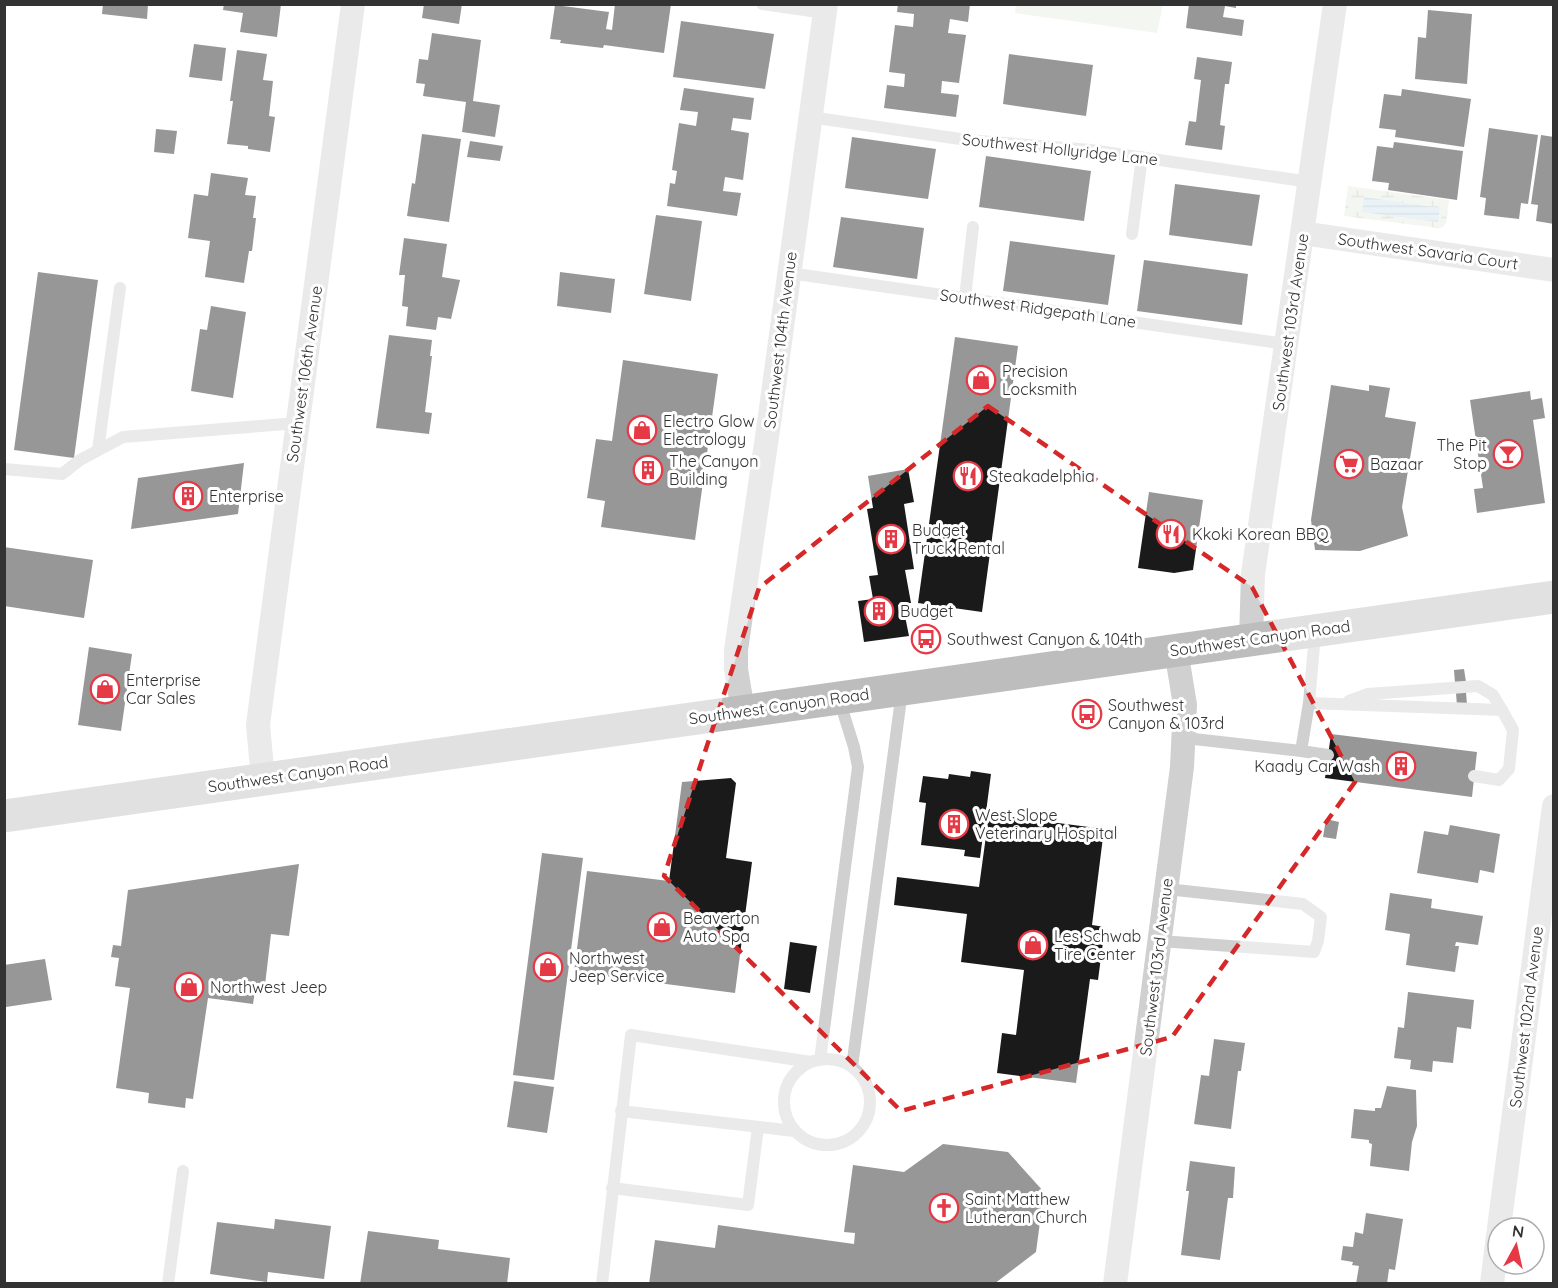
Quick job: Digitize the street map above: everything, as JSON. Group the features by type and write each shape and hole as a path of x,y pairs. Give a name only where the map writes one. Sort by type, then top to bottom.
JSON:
{"main road":[{"name":"Southwest Canyon Road","path":"4,816 1554,597"}],"street":[{"name":"Southwest 106th Avenue","path":"263,779 258,725 353,4"},
{"name":"Southwest 103rd Avenue","path":"1251,639 1253,574 1335,4"},
{"name":"Southwest 104th Avenue","path":"743,711 736,669 736,650 825,9"},
{"name":"Southwest Savaria Court","path":"1302,233 1554,270"},
{"name":"Southwest 103rd Avenue","path":"1115,1284 1185,738 1185,705 1176,650"},
{"name":"Southwest 102nd Avenue","path":"1501,1216 1554,806"}],"lane":[{"path":"762,4 825,9"},
{"name":"Southwest Hollyridge Lane","path":"810,117 968,140 1044,145 1142,157 1310,182"},
{"path":"1132,234 1142,157"},
{"path":"965,298 973,227"},
{"name":"Southwest Ridgepath Lane","path":"789,273 1286,344"},
{"path":"98,450 120,288"},
{"path":"4,469 62,474 80,459 123,437 298,423"},
{"path":"1301,751 1309,703 1315,630"},
{"path":"1342,704 1368,694 1478,686 1493,695 1513,730 1509,769 1499,780 1474,776"},
{"path":"852,1067 903,689"},
{"path":"816,1061 858,767 839,698"},
{"path":"1309,703 1502,710"},
{"path":"1185,738 1328,755"},
{"path":"1160,941 1314,952 1318,941 1321,917 1303,904 1167,889"},
{"path":"602,1284 630,1035 816,1061 831,1059 842,1061 863,1077 869,1090 871,1105 867,1119 859,1132 848,1141 826,1146 819,1145 806,1140 794,1131 787,1120 783,1107 784,1094 789,1082 797,1071 816,1061"},
{"path":"621,1111 794,1131"},
{"path":"612,1188 748,1205 758,1127"},
{"path":"168,1284 183,1171"}],"highlighted area":[{"path":"988,406 1252,587 1355,782 1172,1037 901,1111 664,876 759,588"}],"green space":[{"path":"1016,4 1163,5 1157,33 1015,13"},
{"path":"1348,186 1449,200 1446,223 1443,227 1438,228 1344,216"}],"water":[{"path":"1364,197 1440,208 1438,222 1362,212"}],"building":[{"path":"103,4 148,4 147,19 102,14"},
{"path":"224,4 281,4 277,37 240,32 243,13 223,10"},
{"path":"424,4 462,4 459,24 422,18"},
{"path":"615,4 671,4 664,53 604,45 603,48 560,43 561,40 550,39 555,5 609,12 606,29 612,30"},
{"path":"898,4 970,4 968,22 950,19 948,33 966,35 959,83 942,81 941,93 959,95 956,117 884,108 887,85 904,87 905,74 889,72 895,25 913,27 914,14 897,12"},
{"path":"1189,4 1236,4 1236,8 1225,6 1223,17 1244,20 1242,36 1186,28"},
{"path":"1428,10 1472,14 1467,84 1415,79 1418,37 1426,38"},
{"path":"681,21 774,34 765,89 673,77"},
{"path":"432,33 481,40 473,101 500,105 495,137 462,132 466,102 423,96 425,84 416,83 419,59 428,60"},
{"path":"194,44 226,48 222,81 189,77"},
{"path":"237,50 267,54 263,80 273,81 269,116 275,117 270,152 248,149 248,146 227,144"},
{"path":"1009,54 1093,65 1086,116 1003,104"},
{"path":"1197,57 1232,62 1229,84 1225,84 1220,125 1225,126 1222,150 1185,145 1189,121 1196,122 1201,80 1194,79"},
{"path":"684,88 754,98 751,120 733,118 731,130 749,133 743,180 725,177 723,191 741,193 737,216 667,206 670,183 675,184 677,171 672,170 679,123 696,126 698,112 680,110"},
{"path":"1402,89 1471,99 1464,147 1395,137 1396,130 1379,128 1384,94 1401,96"},
{"path":"1489,128 1538,135 1528,204 1521,203 1519,219 1484,215 1486,198 1480,197"},
{"path":"156,129 177,131 174,154 154,152"},
{"path":"422,134 461,139 449,222 407,216 412,183 415,184"},
{"path":"1541,135 1554,137 1554,224 1536,221 1538,205 1531,204"},
{"path":"852,137 936,149 928,199 845,188"},
{"path":"470,141 503,146 500,161 467,157"},
{"path":"1394,142 1463,151 1457,200 1388,190 1389,183 1372,181 1377,146 1393,148"},
{"path":"986,156 1091,171 1084,221 979,207"},
{"path":"211,173 248,178 245,195 256,196 252,251 249,251 244,283 205,277 210,241 188,238 194,194 208,196"},
{"path":"1175,184 1260,195 1252,246 1169,235"},
{"path":"656,215 702,221 691,301 644,294"},
{"path":"841,217 924,228 917,279 833,267"},
{"path":"404,238 447,244 442,277 460,280 451,319 438,317 436,330 406,326 408,307 402,306 405,275 399,275"},
{"path":"1010,241 1115,255 1108,305 1003,291"},
{"path":"1144,260 1248,274 1242,325 1137,311"},
{"path":"38,272 98,280 74,458 14,450"},
{"path":"560,272 615,279 611,313 557,306"},
{"path":"211,306 246,312 233,398 191,391 200,329 207,330"},
{"path":"389,335 432,340 425,412 432,413 429,434 376,428"},
{"path":"955,337 1018,346 982,612 918,603"},
{"name":"The Canyon Building","path":"623,360 718,374 695,540 601,527 605,501 587,498 596,439 612,441"},
{"name":"Bazaar","path":"1331,385 1369,391 1369,385 1390,388 1385,417 1416,422 1402,507 1408,536 1360,551 1315,550 1311,520"},
{"name":"The Pit Stop","path":"1530,391 1531,400 1542,398 1545,418 1533,420 1545,503 1477,513 1474,489 1483,488 1470,400"},
{"name":"Enterprise","path":"244,463 238,514 131,529 138,478"},
{"path":"908,469 914,502 904,504 914,569 905,570 911,603 898,605 900,617 905,616 909,636 864,642 858,601 873,599 869,576 878,575 867,509 873,508 868,476"},
{"name":"Kkoki Korean BBQ","path":"1149,492 1203,500 1193,570 1174,573 1138,568"},
{"path":"4,547 93,560 84,618 4,606"},
{"name":"Enterprise Car Sales","path":"89,647 132,654 121,731 78,725"},
{"path":"1464,669 1466,682 1455,683 1454,670"},
{"path":"1466,692 1467,705 1457,706 1456,693"},
{"name":"Kaady Car Wash","path":"1331,734 1477,752 1472,797 1325,778"},
{"name":"West Slope Veterinary Hospital","path":"971,771 991,774 980,858 964,856 965,850 921,845 926,803 919,802 923,776 948,779 949,774 970,777"},
{"name":"Beaverton Auto Spa","path":"731,778 736,783 726,858 752,862 735,993 574,972 587,871 669,881 682,782"},
{"name":"Les Schwab Tire Center","path":"989,814 1104,829 1092,925 1105,927 1098,980 1090,979 1076,1083 997,1073 1002,1033 1016,1035 1024,970 961,962 967,914 894,905 897,877 979,887"},
{"path":"1326,819 1339,822 1336,839 1323,837"},
{"path":"1450,825 1500,834 1494,873 1480,870 1478,883 1417,873 1424,831 1448,835"},
{"name":"Northwest Jeep Service","path":"542,853 583,858 554,1080 513,1075"},
{"name":"Northwest Jeep","path":"299,864 289,936 271,934 265,985 256,984 253,1004 208,998 193,1099 186,1098 185,1108 148,1103 149,1093 116,1088 130,988 115,986 119,958 111,957 113,945 121,946 128,890"},
{"path":"1390,893 1432,899 1431,908 1483,916 1478,945 1456,942 1455,946 1459,946 1455,972 1406,965 1410,934 1385,930"},
{"path":"790,942 817,946 810,993 784,989"},
{"path":"45,959 52,1000 6,1007 4,965"},
{"path":"1408,992 1474,1000 1471,1029 1457,1027 1453,1063 1433,1061 1432,1072 1410,1069 1411,1060 1394,1058 1398,1027 1404,1028"},
{"path":"1214,1039 1245,1043 1241,1071 1238,1071 1231,1129 1194,1124 1201,1075 1209,1076"},
{"path":"514,1081 554,1087 547,1133 507,1127"},
{"path":"1387,1086 1416,1090 1417,1126 1412,1142 1409,1171 1370,1166 1372,1144 1369,1140 1351,1138 1354,1109 1375,1111 1375,1108 1381,1108"},
{"name":"Saint Matthew Lutheran Church","path":"943,1144 1008,1152 1044,1192 1036,1252 994,1284 649,1284 655,1240 715,1248 718,1225 854,1244 855,1233 844,1232 853,1165 904,1172"},
{"path":"1190,1161 1235,1167 1233,1198 1228,1198 1220,1260 1181,1255 1189,1191 1186,1191"},
{"path":"1366,1213 1403,1219 1395,1270 1389,1269 1387,1284 1356,1284 1359,1266 1352,1265 1353,1262 1341,1260 1343,1246 1353,1247 1355,1232 1363,1234"},
{"path":"275,1219 331,1226 324,1279 268,1272 267,1282 210,1274 217,1222 274,1229"},
{"path":"368,1231 439,1240 438,1249 510,1258 507,1284 360,1284"}],"place":[{"name":"Precision Locksmith","path":"981,380"},
{"name":"Electro Glow Electrology","path":"642,430"},
{"name":"The Pit Stop","path":"1508,454"},
{"name":"Bazaar","path":"1349,464"},
{"name":"The Canyon Building","path":"648,470"},
{"name":"Steakadelphia","path":"968,476"},
{"name":"Enterprise","path":"188,496"},
{"name":"Kkoki Korean BBQ","path":"1171,534"},
{"name":"Budget Truck Rental","path":"891,539"},
{"name":"Budget","path":"879,611"},
{"name":"Southwest Canyon & 104th","path":"926,639"},
{"name":"Enterprise Car Sales","path":"105,689"},
{"name":"Southwest Canyon & 103rd","path":"1087,714"},
{"name":"Kaady Car Wash","path":"1401,766"},
{"name":"West Slope Veterinary Hospital","path":"954,824"},
{"name":"Beaverton Auto Spa","path":"662,927"},
{"name":"Les Schwab Tire Center","path":"1033,945"},
{"name":"Northwest Jeep Service","path":"548,967"},
{"name":"Northwest Jeep","path":"189,987"},
{"name":"Saint Matthew Lutheran Church","path":"944,1208"}]}
